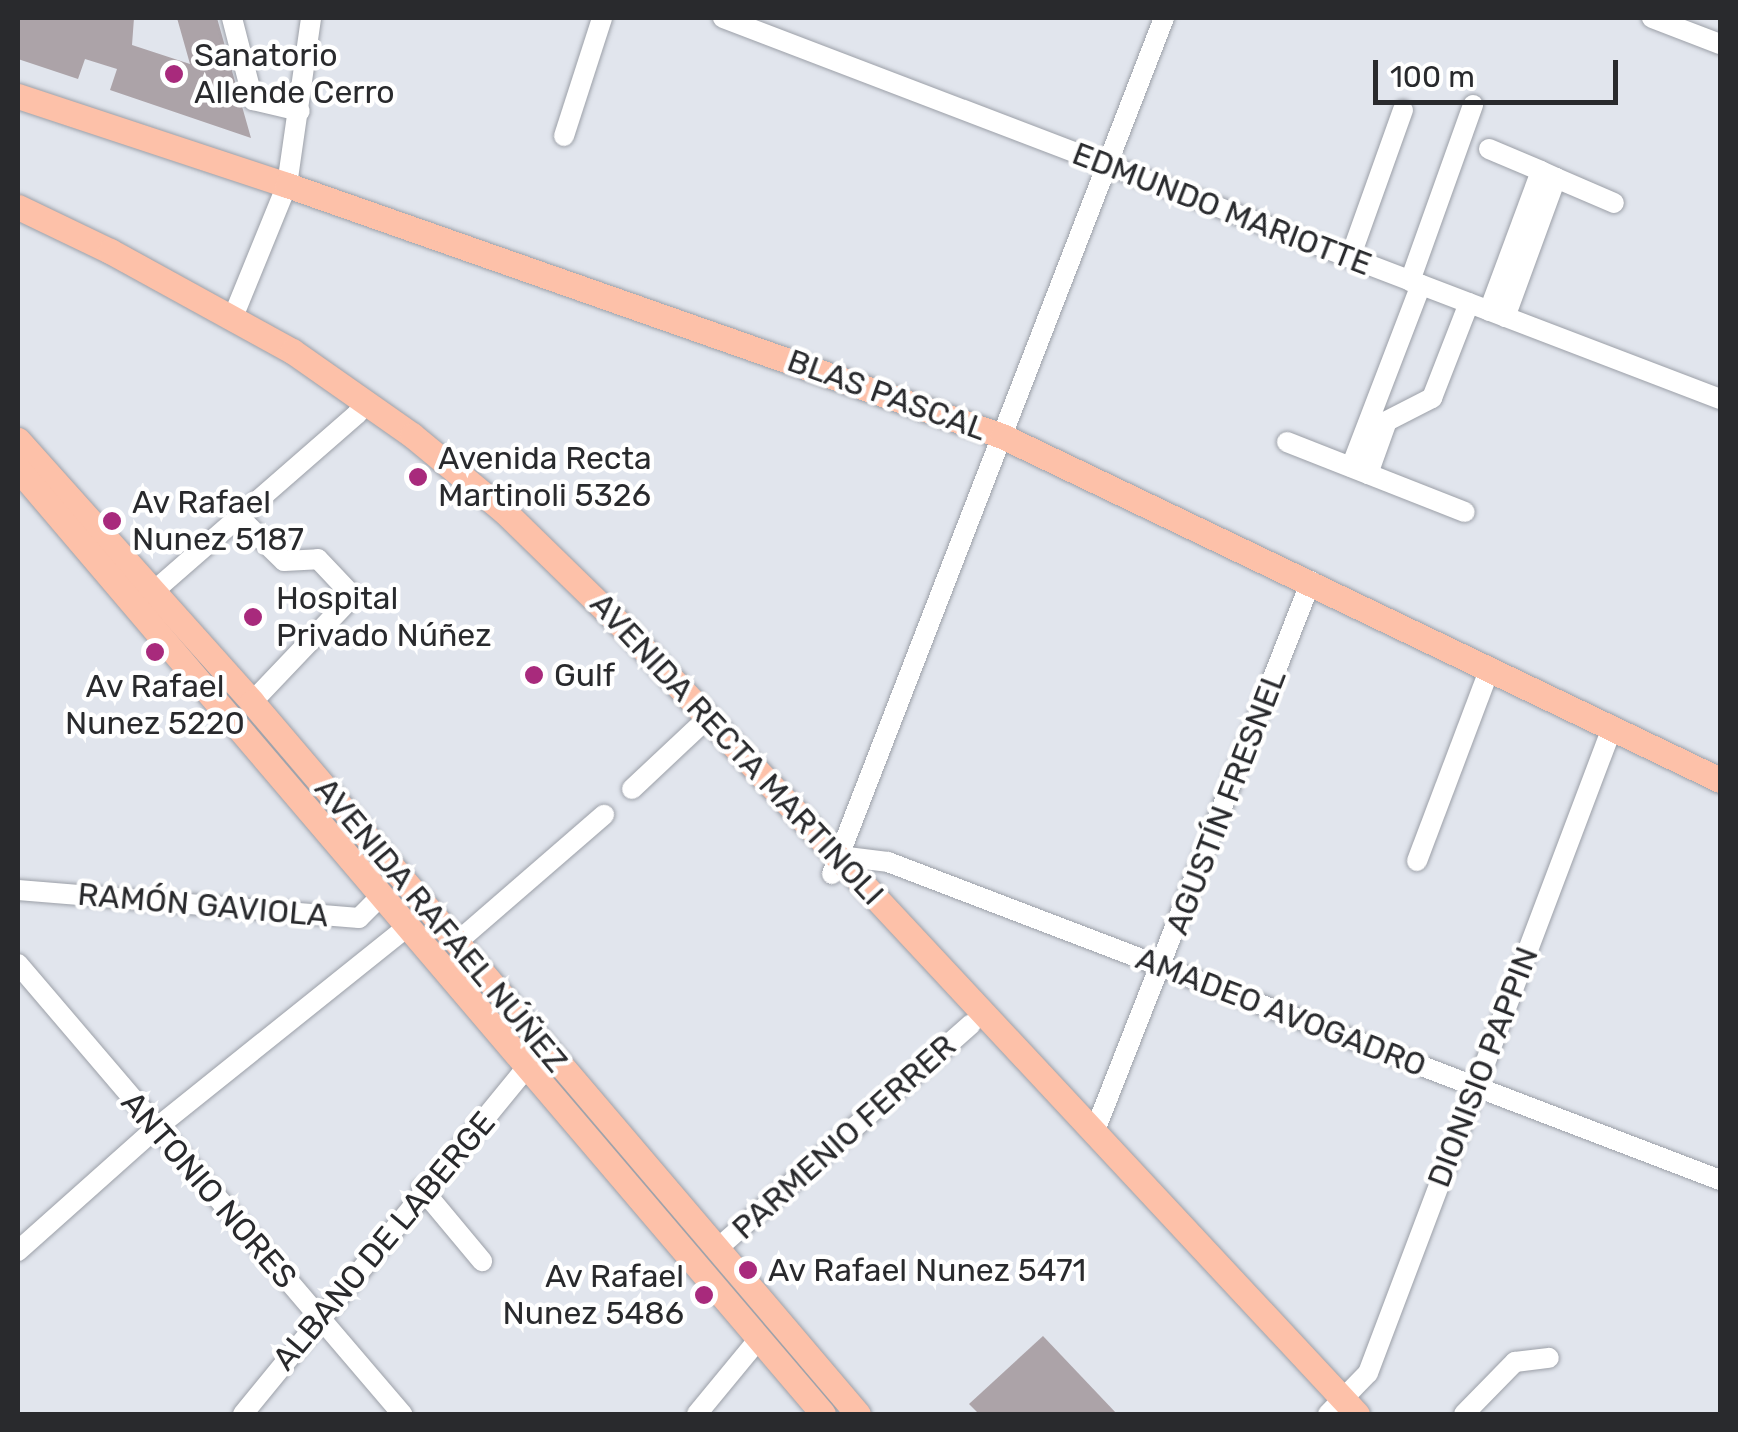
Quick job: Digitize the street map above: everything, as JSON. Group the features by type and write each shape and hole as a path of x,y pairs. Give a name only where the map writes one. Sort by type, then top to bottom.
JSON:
{"main road":[{"name":"BLAS PASCAL","path":"18,96 287,185 1002,436 1720,780"},
{"name":"AVENIDA RECTA MARTINOLI","path":"18,207 233,316 454,468 564,567 836,865 1094,1133 1339,1411"},
{"name":"AVENIDA RECTA MARTINOLI","path":"18,223 362,407 496,522 750,786 768,795 836,865 971,1024 1339,1411"},
{"path":"18,421 50,492"},
{"name":"AVENIDA RAFAEL NÚÑEZ","path":"18,440 50,492 380,898 408,926 823,1414"},
{"name":"AVENIDA RAFAEL NÚÑEZ","path":"18,470 50,492 154,591 858,1414"},
{"path":"18,480 50,492"},
{"path":"380,898 388,876 384,860"},
{"path":"408,926 431,932 498,1012 524,1022"}],"street":[{"path":"232,18 253,100 300,111"},
{"path":"233,316 287,185 311,18"},
{"path":"564,136 602,18"},
{"name":"EDMUNDO MARIOTTE","path":"723,18 1720,399"},
{"path":"836,865 1164,18"},
{"path":"1652,18 1720,44"},
{"path":"1360,470 1379,419 1416,283 1473,106"},
{"path":"1350,258 1403,110"},
{"path":"1488,150 1614,203"},
{"path":"1379,419 1432,398 1487,310 1549,175"},
{"path":"154,591 362,407"},
{"path":"1287,442 1465,512"},
{"path":"238,516 284,560 318,559 352,596 252,702"},
{"name":"AGUSTÍN FRESNEL","path":"1094,1133 1163,967 1311,581"},
{"path":"1417,861 1490,668"},
{"path":"632,790 697,728"},
{"name":"DIONISIO PAPPIN","path":"1339,1411 1368,1373 1612,728"},
{"path":"456,943 604,815"},
{"name":"AMADEO AVOGADRO","path":"836,865 888,862 1720,1180"},
{"name":"RAMÓN GAVIOLA","path":"18,890 359,918 380,898"},
{"path":"359,918 382,945"},
{"path":"18,1251 155,1129 408,926"},
{"name":"ANTONIO NORES","path":"18,964 402,1414"},
{"name":"PARMENIO FERRER","path":"716,1250 971,1024"},
{"name":"ALBANO DE LABERGE","path":"243,1414 422,1189 526,1068"},
{"path":"422,1189 482,1261"},
{"path":"697,1414 758,1340"},
{"path":"1464,1414 1516,1362 1549,1358"}],"building":[{"name":"Sanatorio Allende Cerro","path":"18,18 134,18 132,45 190,64 177,18 217,18 251,138 110,90 117,69 85,59 78,79 18,59"},
{"path":"1043,1336 1117,1414 979,1414 969,1404"}],"place":[{"name":"Sanatorio Allende Cerro","path":"174,74"},
{"name":"Avenida Recta Martinoli 5326","path":"418,477"},
{"name":"Av Rafael Nunez 5187","path":"112,521"},
{"name":"Hospital Privado Núñez","path":"253,617"},
{"name":"Av Rafael Nunez 5220","path":"155,652"},
{"name":"Gulf","path":"534,675"},
{"name":"Av Rafael Nunez 5471","path":"748,1270"},
{"name":"Av Rafael Nunez 5486","path":"704,1295"}]}
